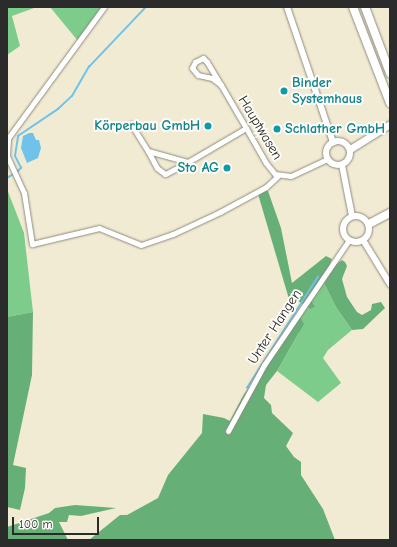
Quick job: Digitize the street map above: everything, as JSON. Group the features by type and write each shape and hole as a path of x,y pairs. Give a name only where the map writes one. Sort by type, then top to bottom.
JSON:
{"highway":[{"path":"353,7 390,103"},
{"path":"365,7 390,73"},
{"path":"370,7 376,36"},
{"path":"369,224 389,214"}],"main road":[{"path":"350,149 390,124"}],"street":[{"path":"104,7 8,138 8,156 24,193 32,244 99,228 141,245 173,234 220,212 266,186 278,176"},
{"path":"287,7 333,142"},
{"name":"Hauptwasen","path":"222,86 212,78 198,75 192,68 195,62 203,58 207,62 222,86 266,163 278,176 291,176 327,159"},
{"path":"131,124 157,168 165,174 246,128"},
{"path":"333,142 342,142 350,149 349,159 342,165 334,165 327,159 327,148 333,142"},
{"path":"148,151 188,162"},
{"path":"342,165 352,216"},
{"path":"352,216 360,216 369,224 369,233 363,240 356,242 349,240 343,229 345,221 352,216"},
{"name":"Unter Hangen","path":"228,431 264,365 349,240"},
{"path":"363,240 390,284"}],"green space":[{"path":"7,7 37,7 12,16 20,46 7,55"},
{"path":"50,7 102,7 78,41"},
{"path":"264,188 268,191 281,228 292,283 326,256 332,259 330,264 334,266 342,260 347,266 342,279 347,297 357,312 362,315 371,310 372,304 381,302 385,308 363,329 352,330 336,307 323,281 311,300 315,306 311,309 298,301 294,305 285,305 289,299 258,194"},
{"path":"7,189 24,233 33,312 7,317"},
{"path":"323,281 336,307 352,330 328,350 323,358 341,383 318,402 277,371 299,333 299,315 305,304 315,305 310,300"},
{"path":"33,312 32,375 13,465 26,468 25,488 20,510 7,507 7,317"},
{"path":"299,315 304,324 277,371 266,385 264,398 271,405 272,413 293,433 286,446 294,457 301,462 301,475 323,509 335,540 89,540 120,515 127,515 158,498 168,475 202,433 203,414 224,418 230,421 243,396"},
{"path":"75,505 116,508 81,516 69,515 67,522 59,522 68,540 7,540 7,527 49,513 55,508"}],"water":[{"path":"33,133 36,140 39,140 41,148 38,158 27,163 21,148 23,136"}],"waterway":[{"path":"17,172 21,168 15,156 18,136 58,109 72,96 89,67 146,7"},
{"path":"7,178 14,174"},
{"path":"247,388 318,277"}],"place":[{"name":"Binder Systemhaus","path":"284,91"},
{"name":"Körperbau GmbH","path":"208,126"},
{"name":"Schlather GmbH","path":"277,129"},
{"name":"Sto AG","path":"227,168"}]}
